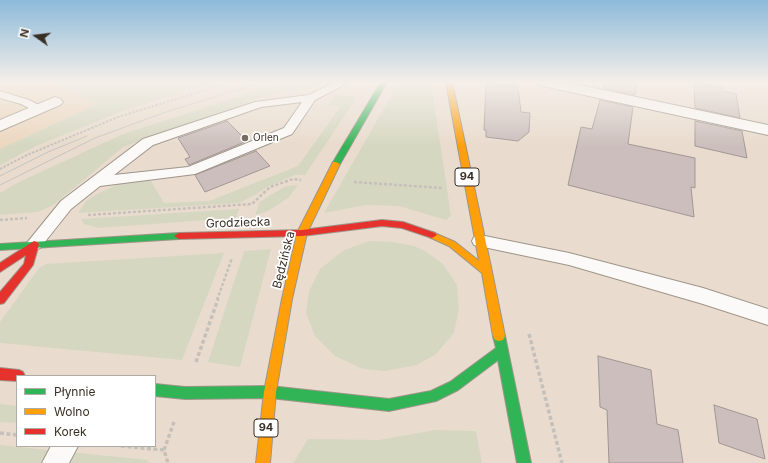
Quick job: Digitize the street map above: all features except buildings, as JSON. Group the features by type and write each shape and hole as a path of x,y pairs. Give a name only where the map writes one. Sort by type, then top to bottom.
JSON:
{"main road":[{"name":"Będzińska","path":"263,463 270,392 287,299 302,233 327,181 371,104"},
{"name":"94","path":"453,104 469,190 487,272 500,351 524,463"},
{"name":"Grodziecka","path":"0,247 182,236 302,233 358,224 382,223 403,225 428,233 452,244 487,272"},
{"path":"0,268 34,244"},
{"path":"0,300 28,265 34,244"},
{"path":"156,390 185,393 270,392 389,406 432,397 454,386 500,351"},
{"path":"0,374 16,376"}],"street":[{"path":"0,126 51,104"},
{"path":"644,104 768,130"}],"lane":[{"path":"28,104 39,109"},
{"path":"34,244 66,205 148,142 262,104"},
{"path":"95,182 190,171 288,131 307,104"},
{"path":"480,241 569,259 703,296 768,317"},
{"path":"54,463 65,447"}],"path":[{"path":"0,169 27,155 118,117 161,104"},
{"path":"168,463 164,450 240,235 252,204 270,187 294,179 469,190"},
{"path":"0,220 252,204"},
{"path":"0,433 16,435"},
{"path":"132,447 164,450"}],"shaded area":[{"path":"0,104 97,104 0,149"}],"green space":[{"path":"97,104 146,104 125,110 36,146 0,165 0,149"},
{"path":"217,104 244,104 123,147 55,204 38,212 0,215 0,193 17,183 123,134"},
{"path":"329,104 353,104 305,175 295,175 267,187 239,203 78,213 86,201 97,194 123,182 140,180 151,181 164,203 209,201 298,166 340,107 328,105"},
{"path":"387,104 434,104 451,216 446,220 399,206 366,205 324,213"},
{"path":"298,185 289,197 282,202 268,211 255,215 260,202 286,186"},
{"path":"239,209 236,218 98,228 84,224 81,219"},
{"path":"369,241 393,242 414,246 425,251 443,264 457,285 459,309 454,333 436,354 417,365 385,371 363,369 335,356 315,336 306,313 309,291 320,269 344,250"},
{"path":"271,249 240,367 208,362 244,251"},
{"path":"224,253 182,360 0,343 0,322 39,268 46,264"},
{"path":"0,404 16,406 16,423 0,422"},
{"path":"435,430 476,431 482,463 293,463 308,439 379,440"},
{"path":"0,445 148,460 150,463 0,463"}],"tram line":[{"path":"0,185 95,138 193,104"},
{"path":"0,176 48,152 87,136"}],"traffic: fast":[{"path":"336,164 371,104"},
{"path":"0,247 179,236"},
{"path":"499,336 524,463"},
{"path":"156,390 185,393 270,392 389,405 432,397 454,386 500,351"}],"traffic: slow":[{"path":"453,104 499,336"},
{"path":"263,463 270,392 287,299 302,233 336,164"},
{"path":"432,235 452,244 487,272"}],"traffic: jam":[{"path":"179,236 302,233 382,223 403,225 432,235"},
{"path":"0,300 28,265 34,244"},
{"path":"0,268 33,245"},
{"path":"0,374 16,376"}],"place":[{"name":"Orlen","path":"245,138"}]}
